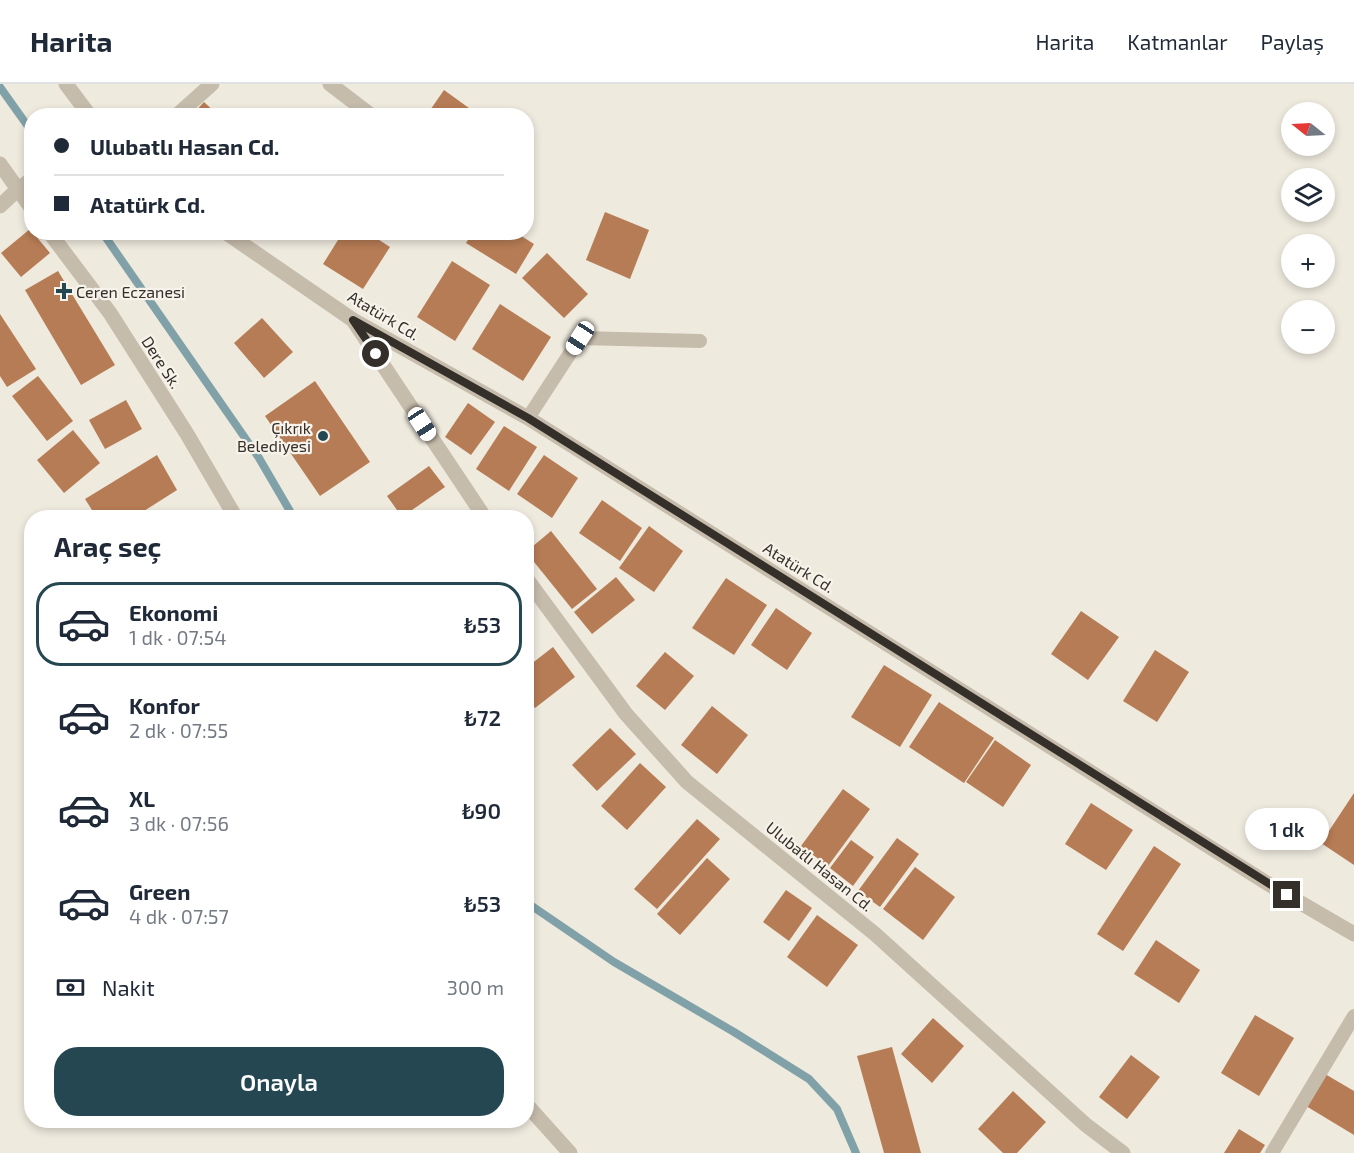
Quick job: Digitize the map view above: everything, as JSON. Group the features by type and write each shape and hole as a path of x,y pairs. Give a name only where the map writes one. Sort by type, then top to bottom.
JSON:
{"street":[{"path":"66,84 84,108"},
{"path":"185,108 212,84"},
{"path":"330,84 362,108"},
{"path":"0,164 24,199"},
{"path":"0,206 24,185"},
{"name":"Dere Sk.","path":"55,240 110,314 187,434 231,510"},
{"name":"Atatürk Cd.","path":"237,240 353,320 528,418 1270,885 1354,934"},
{"path":"353,320 480,510"},
{"name":"Ulubatlı Hasan Cd.","path":"534,589 626,714 687,782 875,934 1086,1125 1123,1153"},
{"path":"534,1113 570,1153"}],"lane":[{"path":"528,418 580,338 700,340"},
{"path":"1272,1153 1354,1016"}],"building":[{"path":"444,90 469,108 432,108"},
{"path":"204,102 210,108 198,108"},
{"path":"605,212 649,230 630,279 586,260"},
{"path":"24,234 24,240 39,240 50,253 21,277 1,253"},
{"path":"338,240 379,240 390,247 363,289 323,264"},
{"path":"468,240 528,240 534,244 516,274 466,243"},
{"path":"547,253 588,294 564,318 522,278"},
{"path":"452,261 490,285 455,341 417,317"},
{"path":"58,271 115,365 81,385 25,290"},
{"path":"500,304 551,337 523,381 472,349"},
{"path":"0,314 36,369 7,387 0,376"},
{"path":"262,318 293,352 264,378 234,343"},
{"path":"38,376 73,421 47,441 12,396"},
{"path":"315,381 370,462 320,496 265,416"},
{"path":"126,400 142,429 105,449 89,420"},
{"path":"468,403 495,422 471,455 445,437"},
{"path":"504,426 537,447 509,491 476,469"},
{"path":"73,430 100,463 64,493 37,460"},
{"path":"157,455 177,490 146,510 92,510 85,499"},
{"path":"544,455 578,478 552,518 517,494"},
{"path":"429,466 445,487 412,510 397,510 387,496"},
{"path":"602,500 642,528 620,561 579,533"},
{"path":"649,526 683,551 654,592 619,568"},
{"path":"551,531 597,589 572,609 534,562 534,545"},
{"path":"616,577 635,600 592,634 574,612"},
{"path":"726,578 767,605 734,655 692,628"},
{"path":"776,608 812,633 787,670 751,645"},
{"path":"1081,611 1119,637 1088,680 1051,654"},
{"path":"553,647 575,677 535,708 534,707 534,662"},
{"path":"1155,650 1189,672 1157,722 1123,701"},
{"path":"665,652 694,676 665,710 636,686"},
{"path":"884,665 932,695 900,747 851,717"},
{"path":"939,702 994,738 964,783 909,747"},
{"path":"712,706 748,735 717,774 681,745"},
{"path":"610,728 636,754 597,791 572,765"},
{"path":"995,740 1031,765 1003,807 966,782"},
{"path":"640,763 666,787 627,830 601,806"},
{"path":"843,789 870,809 828,866 801,846"},
{"path":"1354,793 1354,865 1321,843"},
{"path":"1091,803 1133,830 1106,870 1065,844"},
{"path":"697,819 720,839 657,909 634,889"},
{"path":"897,838 919,854 880,907 858,891"},
{"path":"851,840 874,857 853,886 830,868"},
{"path":"1154,846 1181,864 1123,951 1097,934"},
{"path":"707,858 730,879 680,935 657,914"},
{"path":"915,867 955,897 923,940 883,909"},
{"path":"786,890 812,908 789,941 763,922"},
{"path":"817,915 858,945 827,987 787,957"},
{"path":"1156,940 1200,970 1179,1003 1134,974"},
{"path":"1255,1015 1294,1038 1259,1096 1221,1073"},
{"path":"933,1018 964,1046 932,1083 901,1054"},
{"path":"892,1047 921,1153 884,1153 857,1056"},
{"path":"1131,1055 1160,1077 1127,1119 1099,1097"},
{"path":"1325,1074 1354,1091 1354,1135 1306,1106"},
{"path":"1013,1091 1046,1122 1017,1153 1003,1153 978,1129"},
{"path":"1239,1129 1265,1145 1260,1153 1224,1153"}],"waterway":[{"path":"0,87 24,121"},
{"path":"108,240 259,458 289,510"},
{"path":"534,907 614,962 809,1079 837,1109 856,1153"}],"place":[{"name":"Ceren Eczanesi","path":"64,291"},
{"name":"Çıkrık Belediyesi","path":"323,436"}],"route":[{"path":"376,354 353,320 528,418 1287,895"}]}
